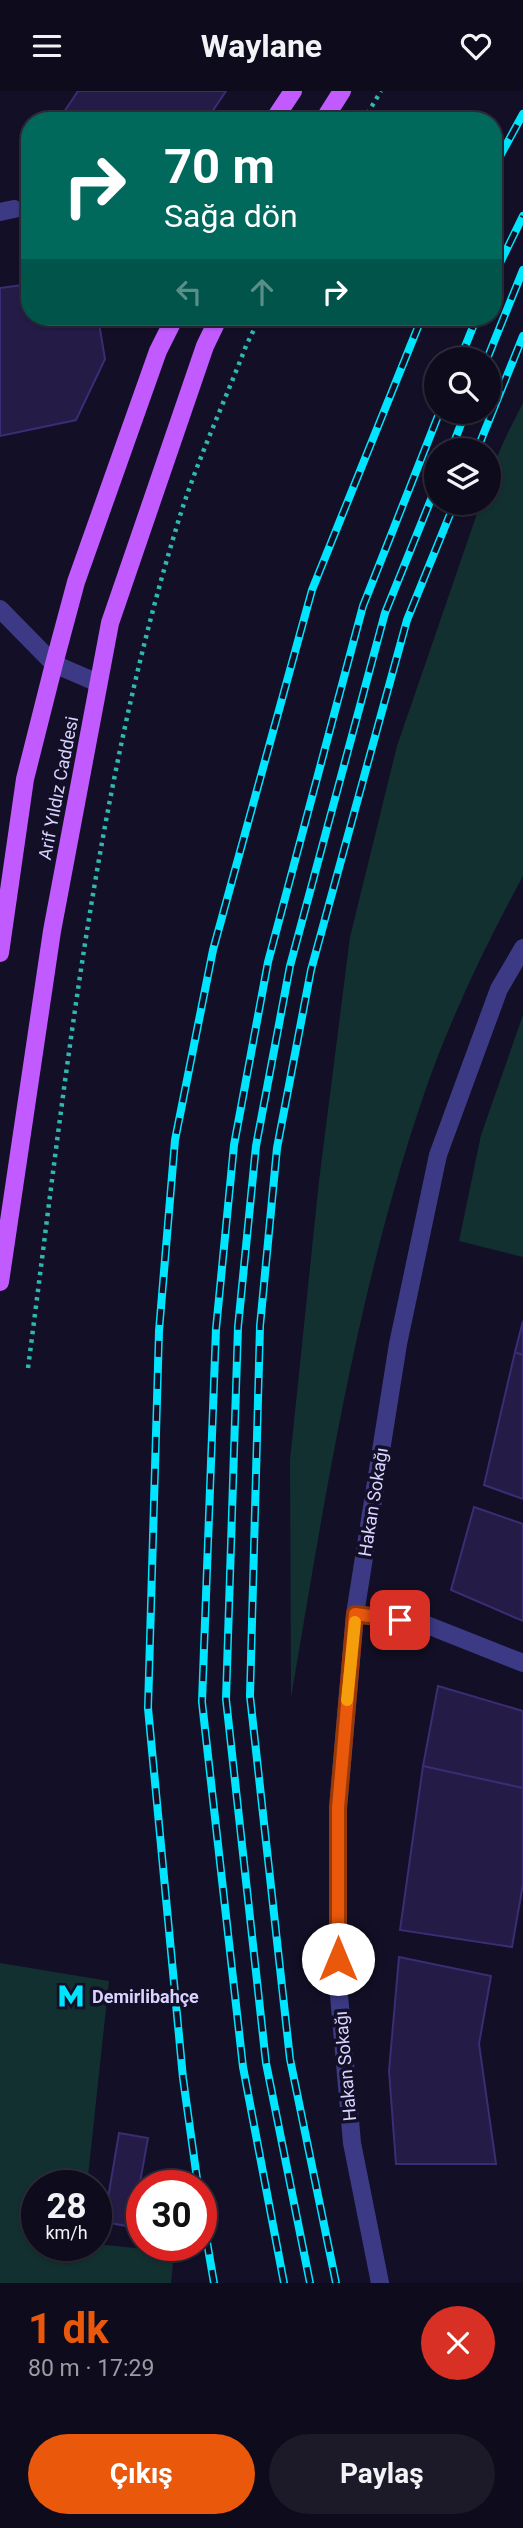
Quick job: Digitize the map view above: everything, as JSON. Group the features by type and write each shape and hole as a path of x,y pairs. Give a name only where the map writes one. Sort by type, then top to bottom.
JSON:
{"main road":[{"path":"279,112 293,91"},
{"path":"329,112 342,91"},
{"name":"Arif Yıldız Caddesi","path":"0,953 24,779 76,582 158,351 170,326"},
{"name":"Arif Yıldız Caddesi","path":"0,1282 52,931 110,623 205,346 215,326"}],"street":[{"path":"0,609 54,664 99,683"},
{"name":"Hakan Sokağı","path":"380,2283 352,2143 338,1984 338,1808 355,1614 398,1344 438,1155 499,989 523,948"},
{"path":"355,1614 422,1623 523,1663"}],"path":[{"path":"368,112 381,91"},
{"path":"27,1368 84,937 132,690 176,526 256,326"}],"green space":[{"path":"523,403 523,876 454,1016 431,1074 398,1176 360,1323 344,1398 291,1698 290,1460 319,1181 350,937 397,746 477,515 501,515 501,449"},
{"path":"523,1015 523,1257 459,1241 481,1135"},
{"path":"0,1963 109,1981 89,2170 21,2170 21,2261 112,2261 112,2246 126,2247 126,2261 173,2261 171,2283 0,2283"}],"building":[{"path":"78,91 226,91 212,112 64,112"},
{"path":"21,285 21,326 100,326 105,359 76,420 0,436 0,288"},
{"path":"523,1321 523,1355 515,1352"},
{"path":"515,1352 523,1355 523,1499 484,1485"},
{"path":"474,1507 523,1524 523,1621 451,1590"},
{"path":"438,1686 523,1711 523,1788 423,1766"},
{"path":"423,1766 523,1788 523,1884 512,1947 400,1930"},
{"path":"399,1957 491,1976 479,2044 496,2164 396,2164 389,2071"},
{"path":"119,2133 148,2138 142,2170 126,2170 126,2226 112,2223 112,2175"}],"railway":[{"path":"502,152 523,114"},
{"path":"502,259 523,216"},
{"path":"502,322 523,270"},
{"path":"196,2170 183,2078 148,1708 159,1331 175,1140 213,950 312,590 418,326"},
{"path":"465,347 473,326"},
{"path":"492,347 500,326"},
{"path":"482,438 523,336"},
{"path":"284,2283 243,2067 202,1702 216,1329 234,1145 268,962 363,606 435,424"},
{"path":"456,438 461,424"},
{"path":"310,2283 266,2063 226,1699 238,1327 256,1146 290,966 385,613 425,515"},
{"path":"336,2283 290,2059 250,1696 260,1326 277,1148 311,970 407,620 450,515"},
{"path":"210,2261 214,2283"}],"slow traffic":[{"path":"347,1700 355,1622"}],"place":[{"name":"Demirlibahçe","path":"71,1996"}],"route":[{"path":"338,1959 338,1808 355,1614 400,1620"}]}
